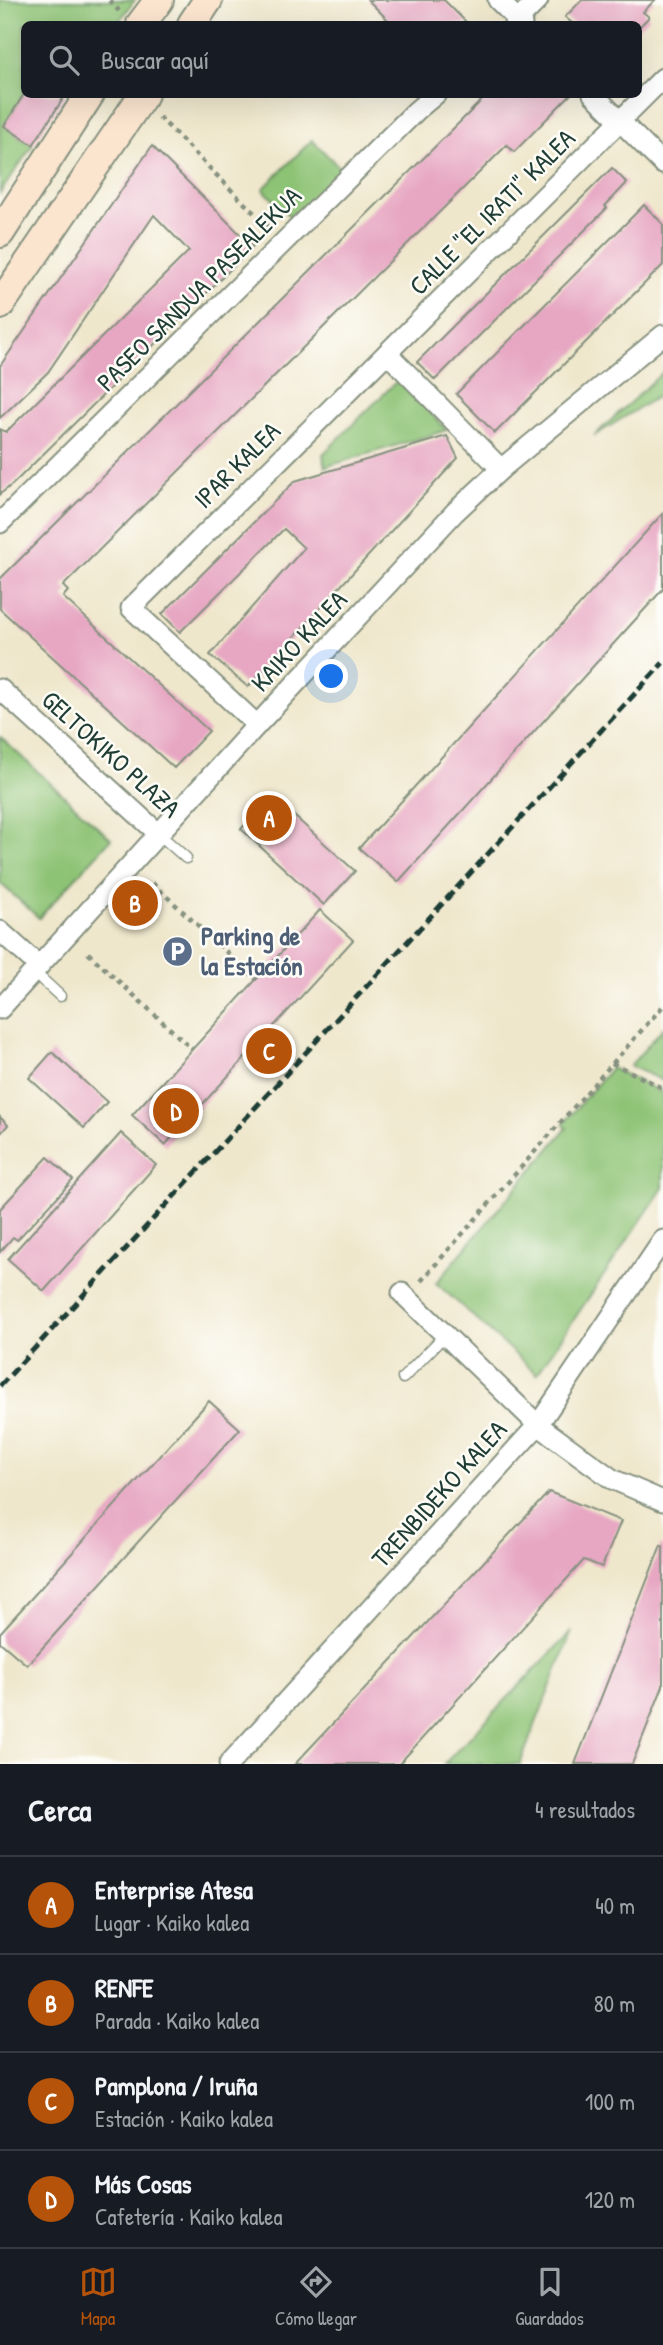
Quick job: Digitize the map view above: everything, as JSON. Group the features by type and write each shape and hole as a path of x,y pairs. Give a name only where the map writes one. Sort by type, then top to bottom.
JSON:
{"main road":[{"path":"143,21 159,0"},
{"path":"194,21 208,0"},
{"path":"0,233 87,98"},
{"path":"0,305 149,103"}],"street":[{"path":"498,0 516,21"},
{"path":"520,21 538,0"},
{"name":"CALLE \"EL IRATI\" KALEA","path":"387,353 663,78"},
{"name":"PASEO SANDUA PASEALEKUA","path":"0,523 431,98"},
{"path":"597,98 663,164"},
{"name":"KAIKO KALEA","path":"0,1009 257,725 455,512 501,469 663,335"},
{"path":"387,353 501,469"},
{"name":"IPAR KALEA","path":"257,725 131,608 387,353"},
{"name":"GELTOKIKO PLAZA","path":"0,689 159,834"},
{"path":"0,931 37,969"},
{"name":"TRENBIDEKO KALEA","path":"229,1764 538,1424 663,1240"},
{"path":"402,1293 538,1424 612,1479 663,1501"}],"lane":[{"name":"GELTOKIKO PLAZA","path":"159,834 186,858"},
{"path":"37,969 60,996"},
{"path":"403,1378 445,1335"}],"path":[{"path":"149,103 283,242"},
{"path":"152,883 257,979"},
{"path":"88,953 192,1049"},
{"path":"421,1281 663,1006"},
{"path":"612,1063 663,1088"}],"green space":[{"path":"0,0 135,0 119,21 21,21 22,98 4,126 33,145 0,193"},
{"path":"312,140 342,170 292,219 263,189"},
{"path":"663,372 663,393 594,436"},
{"path":"398,380 447,430 325,467 323,454"},
{"path":"0,737 111,839 39,918 0,883"},
{"path":"663,1028 663,1081 630,1066"},
{"path":"611,1068 663,1093 663,1188 537,1374 436,1283 567,1128 563,1124"},
{"path":"572,1631 520,1764 444,1764"}],"building":[{"path":"368,0 444,0 465,21 389,21"},
{"path":"582,0 655,0 643,12 649,17 642,24 642,21 570,21 565,17"},
{"path":"22,98 63,98 33,145 4,126"},
{"path":"484,98 567,98 514,152 507,145 63,586 68,591 63,597 209,731 174,768 0,609 0,579"},
{"path":"152,146 253,247 0,494 0,429 6,432 189,251 154,215 48,372 0,418 0,366"},
{"path":"612,168 627,183 605,206 607,208 435,380 417,362"},
{"path":"644,205 663,224 663,265 495,433 456,394"},
{"path":"447,436 458,458 248,687 210,655 304,548 284,529 180,632 162,614 295,481"},
{"path":"663,513 663,589 398,882 359,848"},
{"path":"272,796 355,871 324,905 241,829"},
{"path":"320,910 353,940 165,1145 132,1115"},
{"path":"52,1052 107,1102 84,1128 29,1078"},
{"path":"0,1117 8,1125 0,1134"},
{"path":"121,1133 156,1165 44,1291 8,1259"},
{"path":"48,1157 73,1180 17,1240 13,1237 0,1252 0,1209"},
{"path":"209,1401 240,1429 27,1665 0,1642 0,1633"},
{"path":"549,1492 621,1521 602,1567 584,1560 399,1764 295,1764"},
{"path":"661,1545 663,1686 632,1764 575,1764"}],"railway":[{"path":"0,1386 663,663"}],"place":[{"name":"Enterprise Atesa","path":"269,818"},
{"name":"RENFE","path":"135,903"},
{"name":"Parking de la Estación","path":"178,951"},
{"name":"Pamplona / Iruña","path":"269,1051"},
{"name":"Más Cosas","path":"176,1111"}]}
